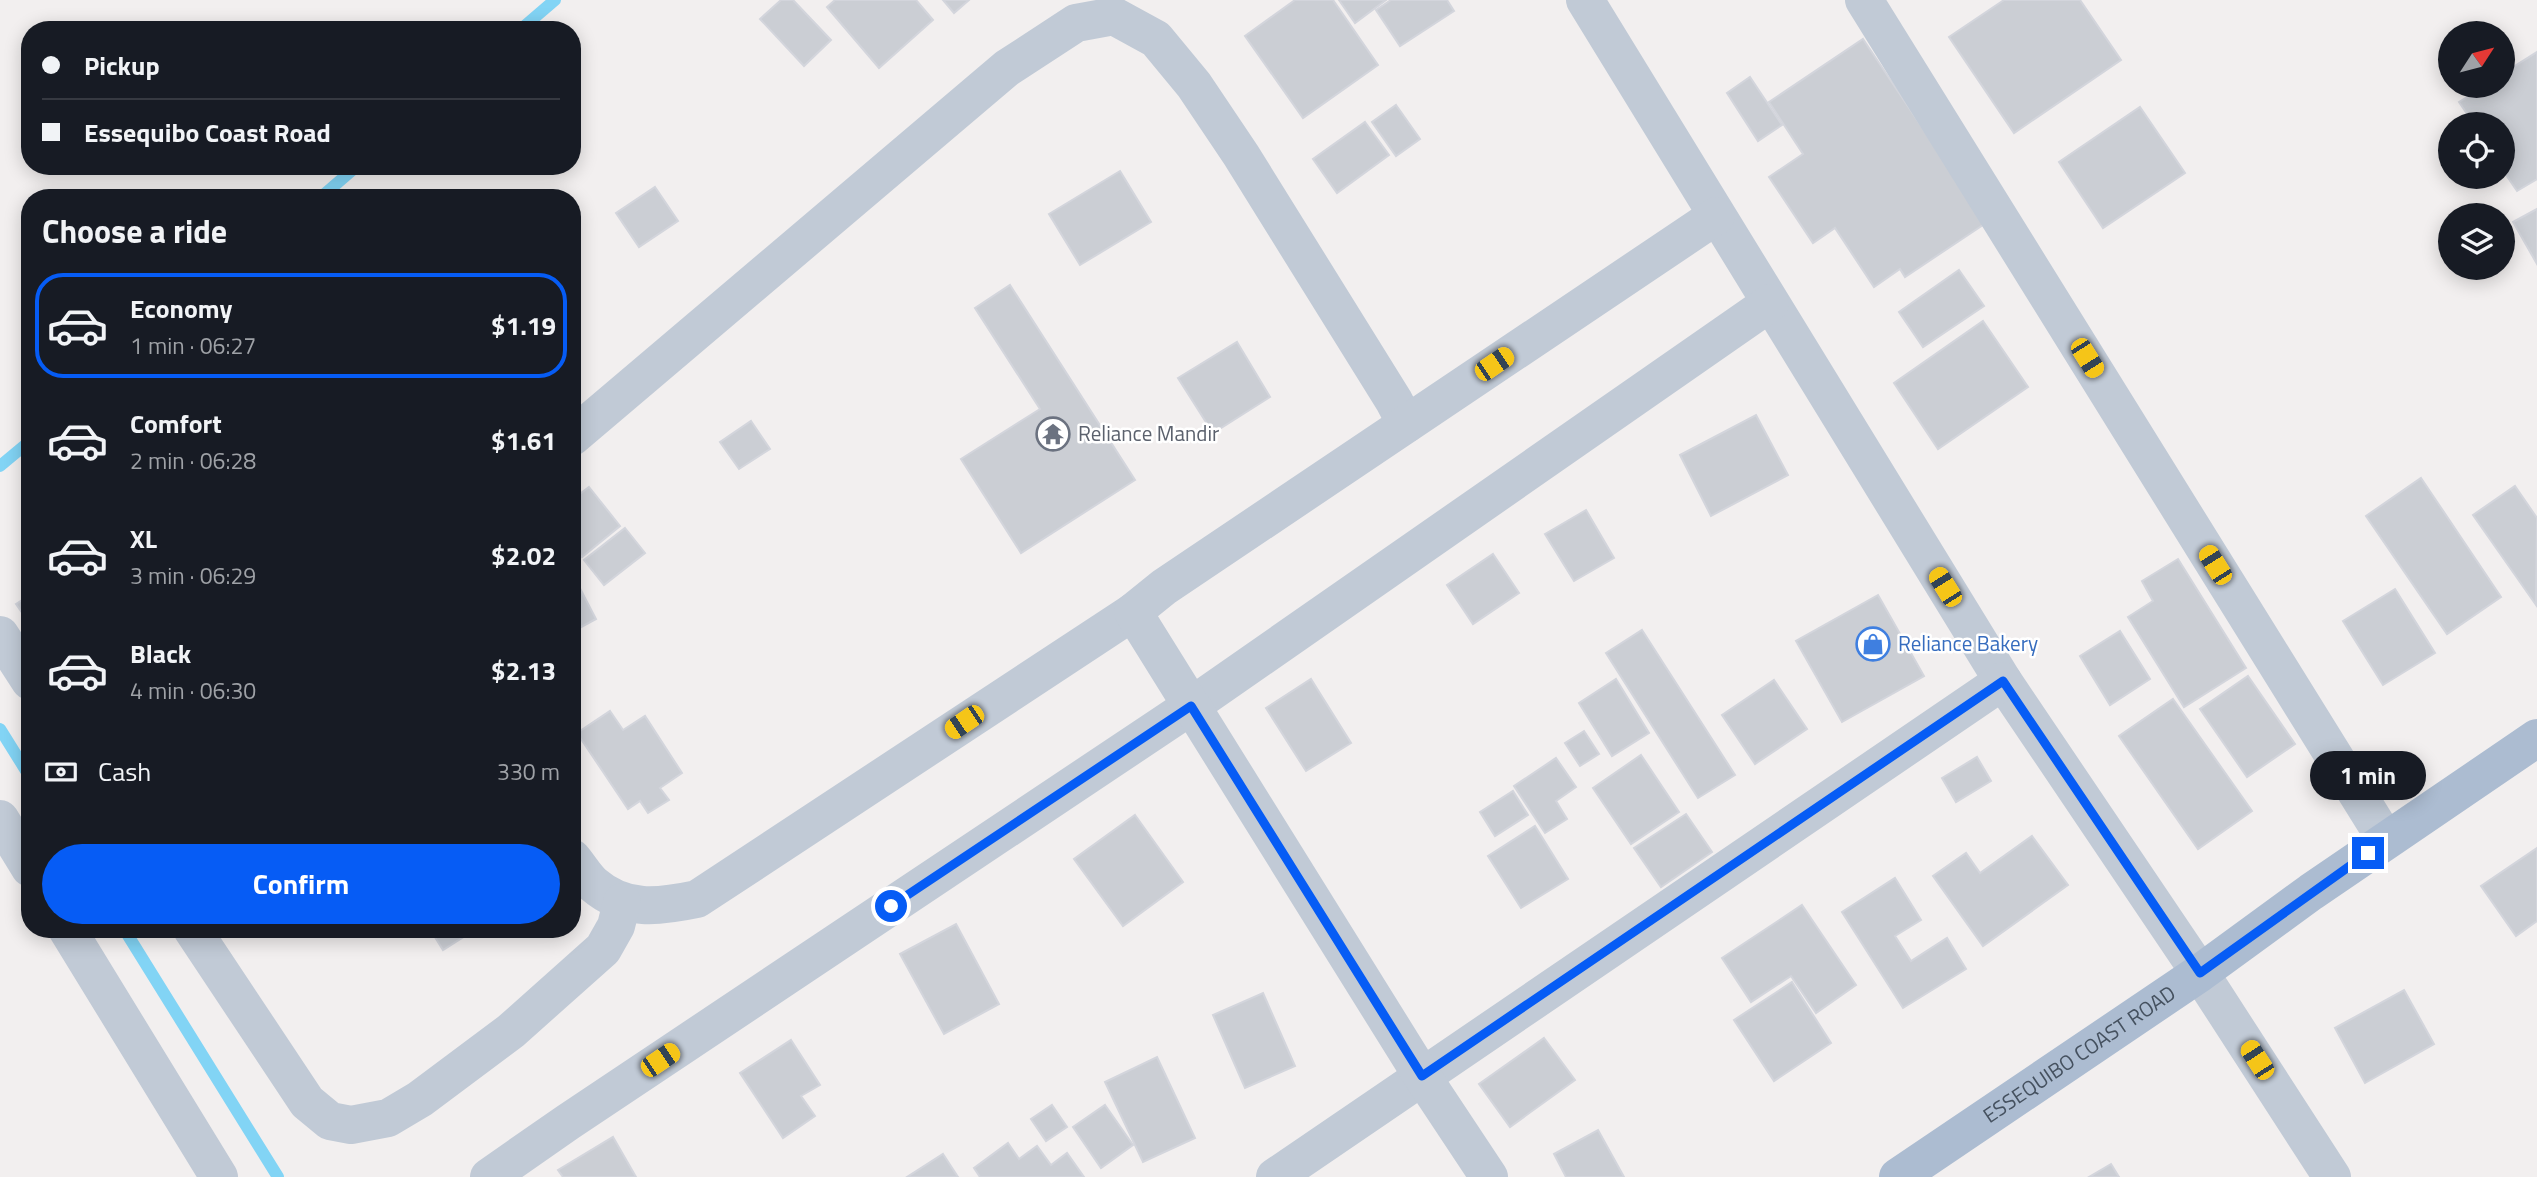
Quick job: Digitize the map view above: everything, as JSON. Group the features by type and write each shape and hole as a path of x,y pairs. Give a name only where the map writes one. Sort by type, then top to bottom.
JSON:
{"main road":[{"name":"ESSEQUIBO COAST ROAD","path":"1898,1177 2200,973 2311,892 2537,738"}],"street":[{"path":"1585,0 2003,681 2200,973 2332,1177"},
{"path":"1864,0 2386,841"},
{"path":"581,428 1007,68 1076,23 1114,16 1156,39 1194,85 1249,166 1406,424"},
{"path":"581,869 593,884 622,902 657,907 697,900 1133,612 1164,587 1716,216"},
{"path":"489,1177 1191,706 1770,303"},
{"path":"1133,612 1422,1076 1489,1177"},
{"path":"0,635 21,667"},
{"path":"1275,1177 2003,681"},
{"path":"0,819 21,853"},
{"path":"198,938 307,1102 330,1121 351,1125 388,1118 420,1099 511,1031 603,949 616,926 622,902"},
{"path":"73,938 219,1177"}],"building":[{"path":"781,0 793,0 831,40 804,66 760,19"},
{"path":"835,0 916,0 933,20 879,68 827,7"},
{"path":"943,0 969,0 954,13"},
{"path":"1295,0 1333,0 1378,65 1303,118 1245,36"},
{"path":"1339,0 1386,0 1355,23"},
{"path":"1391,0 1447,0 1454,11 1400,46 1376,10"},
{"path":"2004,0 2080,0 2121,60 2014,133 1949,37"},
{"path":"1863,39 1986,223 1905,277 1900,269 1874,287 1835,228 1813,243 1769,177 1803,154 1769,102"},
{"path":"2537,52 2537,179 2517,191 2515,112 2466,112 2459,102 2466,98 2515,98 2515,66"},
{"path":"1750,77 1782,125 1758,141 1727,93"},
{"path":"1396,105 1420,139 1396,156 1372,122"},
{"path":"2140,107 2185,173 2103,228 2059,162"},
{"path":"1365,122 1389,155 1337,193 1313,159"},
{"path":"1120,171 1151,222 1080,265 1049,214"},
{"path":"655,187 678,221 639,247 616,213"},
{"path":"2537,209 2537,264 2515,226 2515,221"},
{"path":"1959,270 1984,306 1923,347 1899,312"},
{"name":"Reliance Mandir","path":"1010,285 1135,480 1021,553 961,459 1040,409 975,308"},
{"path":"1983,321 2028,387 1938,449 1894,383"},
{"path":"1237,342 1270,397 1213,433 1178,378"},
{"path":"1756,415 1788,475 1711,516 1680,455"},
{"path":"751,421 770,449 739,469 720,442"},
{"path":"2421,478 2501,597 2447,634 2366,516"},
{"path":"2515,486 2537,518 2536,605 2473,515"},
{"path":"589,487 620,526 582,557 581,556 581,493"},
{"path":"1586,510 1614,558 1574,581 1545,534"},
{"path":"625,528 645,553 604,585 584,560"},
{"path":"1493,554 1519,593 1473,624 1447,585"},
{"path":"2178,559 2246,668 2184,707 2128,617 2153,601 2142,581"},
{"path":"2395,589 2435,653 2383,685 2343,621"},
{"path":"581,590 596,619 581,627"},
{"path":"1878,595 1924,676 1842,722 1796,641"},
{"path":"1642,630 1735,775 1698,798 1606,653"},
{"path":"2120,631 2150,679 2110,705 2080,656"},
{"path":"2248,676 2295,744 2247,777 2200,709"},
{"path":"1311,679 1351,743 1306,771 1266,708"},
{"path":"1616,679 1649,733 1612,756 1579,703"},
{"path":"1774,680 1807,729 1755,764 1722,715"},
{"path":"2173,699 2252,811 2198,849 2119,736"},
{"path":"610,711 623,730 645,716 682,773 660,788 669,800 648,813 640,801 628,809 581,739 581,730"},
{"path":"1584,731 1599,754 1580,766 1565,743"},
{"path":"1641,755 1679,812 1631,844 1593,788"},
{"path":"1977,757 1991,781 1956,802 1942,778"},
{"path":"1556,758 1576,787 1556,801 1567,819 1545,833 1514,786"},
{"path":"1513,791 1528,815 1495,836 1480,812"},
{"path":"1686,814 1712,852 1661,887 1634,848"},
{"path":"1135,815 1183,882 1123,926 1074,859"},
{"path":"1535,826 1568,879 1521,908 1488,856"},
{"path":"2032,836 2068,885 1983,946 1933,876 1966,853 1980,873"},
{"path":"2537,848 2537,921 2516,936 2481,886"},
{"path":"1895,878 1921,920 1895,936 1911,961 1947,938 1966,969 1903,1008 1842,912"},
{"path":"1802,905 1856,985 1816,1013 1791,976 1751,1002 1722,958"},
{"path":"956,924 999,1004 944,1034 900,954"},
{"path":"436,938 462,938 443,950"},
{"path":"1792,982 1831,1043 1774,1081 1734,1020"},
{"path":"2404,990 2434,1044 2365,1083 2335,1028"},
{"path":"1263,993 1295,1066 1245,1088 1213,1015"},
{"path":"1544,1038 1575,1080 1510,1127 1479,1084"},
{"path":"791,1040 820,1085 801,1096 815,1116 783,1138 740,1073"},
{"path":"1157,1057 1195,1138 1143,1162 1105,1082"},
{"path":"1052,1105 1067,1127 1046,1141 1031,1119"},
{"path":"1105,1105 1133,1145 1101,1168 1073,1127"},
{"path":"1598,1130 1624,1177 1566,1177 1554,1154"},
{"path":"613,1137 636,1177 563,1177 558,1170"},
{"path":"1008,1143 1019,1159 1037,1146 1051,1165 1067,1153 1084,1177 980,1177 974,1168"},
{"path":"943,1154 958,1177 907,1177"},
{"path":"2111,1164 2119,1177 2089,1177"}],"waterway":[{"path":"530,21 555,0"},
{"path":"330,189 347,175"},
{"path":"0,466 21,448"},
{"path":"0,729 21,763"},
{"path":"130,938 278,1177"}],"place":[{"name":"Reliance Mandir","path":"1053,434"},
{"name":"Reliance Bakery","path":"1873,644"}],"route":[{"path":"891,906 1191,706 1422,1076 2003,681 2200,973 2368,853"}]}
